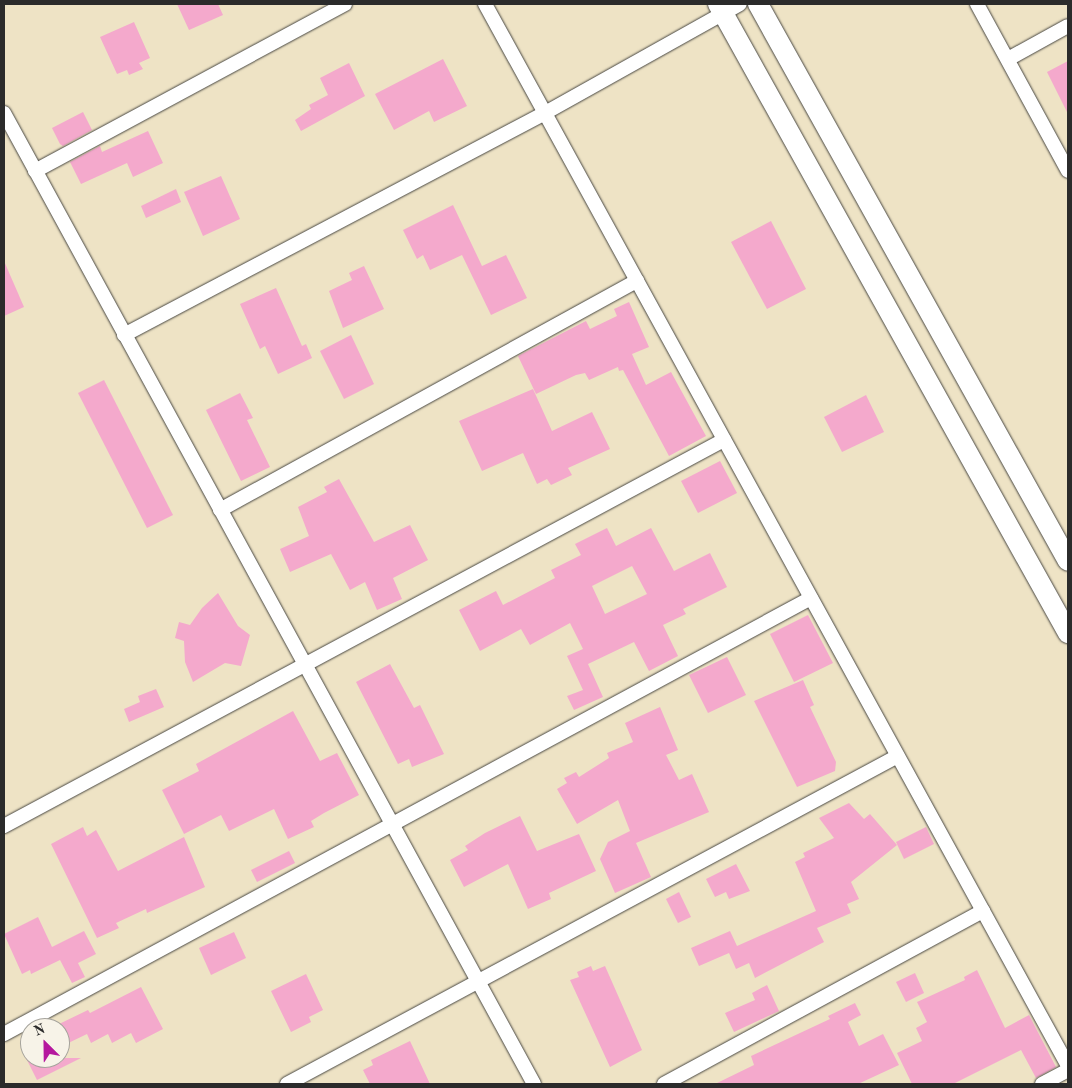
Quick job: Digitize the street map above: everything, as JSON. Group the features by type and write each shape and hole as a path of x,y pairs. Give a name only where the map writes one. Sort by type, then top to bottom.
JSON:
{"main road":[{"path":"758,4 1068,561"},
{"path":"727,7 1068,633"}],"street":[{"path":"35,171 345,4"},
{"path":"485,4 1068,1066"},
{"path":"978,4 1068,170"},
{"path":"124,334 545,114 727,7"},
{"path":"1008,59 1068,26"},
{"path":"4,112 534,1084"},
{"path":"220,510 637,281"},
{"path":"4,826 303,663 724,440"},
{"path":"4,1034 811,598"},
{"path":"287,1084 898,756"},
{"path":"664,1084 983,911"},
{"path":"1042,1084 1068,1070"}],"building":[{"path":"177,4 218,4 223,15 189,30"},
{"path":"134,22 150,58 139,63 143,69 129,75 127,70 117,74 100,37"},
{"path":"443,59 467,106 434,122 429,111 394,130 375,94"},
{"path":"1068,61 1068,114 1047,72"},
{"path":"349,63 365,96 301,131 295,120 311,109 309,105 328,95 320,78"},
{"path":"83,112 92,130 63,146 60,144 52,128"},
{"path":"148,131 163,163 133,177 127,163 81,184 70,162 100,146 102,152"},
{"path":"221,176 240,219 203,236 184,192"},
{"path":"176,189 181,202 146,218 141,206"},
{"path":"453,205 482,266 506,255 527,298 491,315 462,255 430,270 423,255 417,259 403,230"},
{"path":"771,221 806,289 767,309 731,242"},
{"path":"4,261 24,307 4,316"},
{"path":"364,266 384,309 343,328 329,291 352,280 349,273"},
{"path":"276,288 302,346 306,344 312,358 278,374 265,346 260,349 240,304"},
{"path":"629,302 649,347 632,354 646,385 671,372 706,436 669,456 623,370 619,371 618,367 589,380 585,373 576,375 536,394 518,356 586,321 590,329 617,316 614,309"},
{"path":"351,335 374,384 344,399 320,351"},
{"path":"104,380 173,515 147,528 78,393"},
{"path":"533,389 552,431 592,412 610,449 568,468 572,475 551,485 547,479 537,484 523,453 482,471 459,421"},
{"path":"240,393 253,418 247,420 270,467 241,481 206,410"},
{"path":"866,395 884,432 842,452 824,417"},
{"path":"720,461 737,493 698,513 681,481"},
{"path":"339,479 374,542 410,525 428,560 393,578 402,599 377,610 365,582 350,590 331,554 290,572 280,549 309,536 298,507 327,492 324,487"},
{"path":"607,528 616,546 651,528 674,571 710,553 727,587 683,609 686,614 663,625 678,656 649,671 634,642 588,664 603,697 574,710 567,696 583,690 567,656 583,649 570,623 530,645 521,629 480,651 459,610 496,591 503,605 555,578 551,570 581,555 575,544","holes":["632,566 647,594 605,614 592,586"]},
{"path":"218,593 238,626 250,635 241,666 225,663 193,682 185,662 184,641 175,638 179,622 190,625 202,608"},
{"path":"808,615 833,663 794,682 770,634"},
{"path":"727,657 746,695 708,713 689,675"},
{"path":"390,664 414,708 420,705 444,754 412,767 409,759 398,764 356,682"},
{"path":"803,680 814,705 810,707 836,762 835,771 797,787 754,701"},
{"path":"156,689 164,707 129,722 124,709 140,702 138,696"},
{"path":"660,707 678,750 666,755 679,780 692,774 709,812 636,843 651,877 615,893 600,859 608,842 630,831 618,800 577,824 557,789 567,783 564,778 576,772 579,777 609,758 607,753 633,742 625,723"},
{"path":"293,711 320,761 337,753 359,795 311,821 314,827 288,839 274,809 229,831 221,815 184,834 162,790 199,771 196,764"},
{"path":"849,803 864,819 870,814 897,845 851,882 859,899 847,904 851,913 817,928 824,942 755,978 749,963 736,969 729,953 699,966 691,948 730,931 737,946 816,911 795,862 805,857 803,853 834,838 819,818"},
{"path":"520,816 537,851 579,834 596,871 549,893 551,899 528,909 508,864 464,887 450,860 468,850 465,846 485,833"},
{"path":"83,827 87,836 96,830 118,871 184,837 205,887 147,913 146,909 116,923 119,928 97,938 51,844"},
{"path":"926,827 934,844 904,859 896,842"},
{"path":"289,851 295,863 257,882 251,870"},
{"path":"736,864 750,891 729,899 726,892 715,897 706,879"},
{"path":"679,892 691,917 678,923 666,899"},
{"path":"38,917 52,947 84,931 96,954 78,963 85,977 72,983 60,960 31,974 30,970 22,974 4,934"},
{"path":"234,932 246,958 211,975 199,948"},
{"path":"591,966 593,971 605,966 642,1050 610,1067 570,980 579,977 577,972"},
{"path":"977,970 1005,1028 1029,1015 1056,1067 1036,1078 1021,1050 953,1084 912,1084 897,1053 922,1041 916,1028 927,1022 917,1002 965,980 964,977"},
{"path":"915,973 924,993 906,1002 896,982"},
{"path":"306,974 323,1010 309,1017 311,1022 291,1032 271,991"},
{"path":"767,985 779,1011 734,1032 725,1013 755,1000 752,993"},
{"path":"141,987 163,1029 136,1043 131,1033 112,1043 108,1034 91,1043 87,1034 70,1042 70,1019 88,1010 90,1013"},
{"path":"855,1003 861,1015 848,1022 859,1046 883,1034 899,1065 858,1084 715,1084 754,1065 751,1056 830,1019 828,1016"},
{"path":"410,1041 430,1084 370,1084 363,1070 373,1065 371,1060"},
{"path":"70,1058 81,1058 70,1064"},
{"path":"31,1068 61,1068 37,1080"}]}
